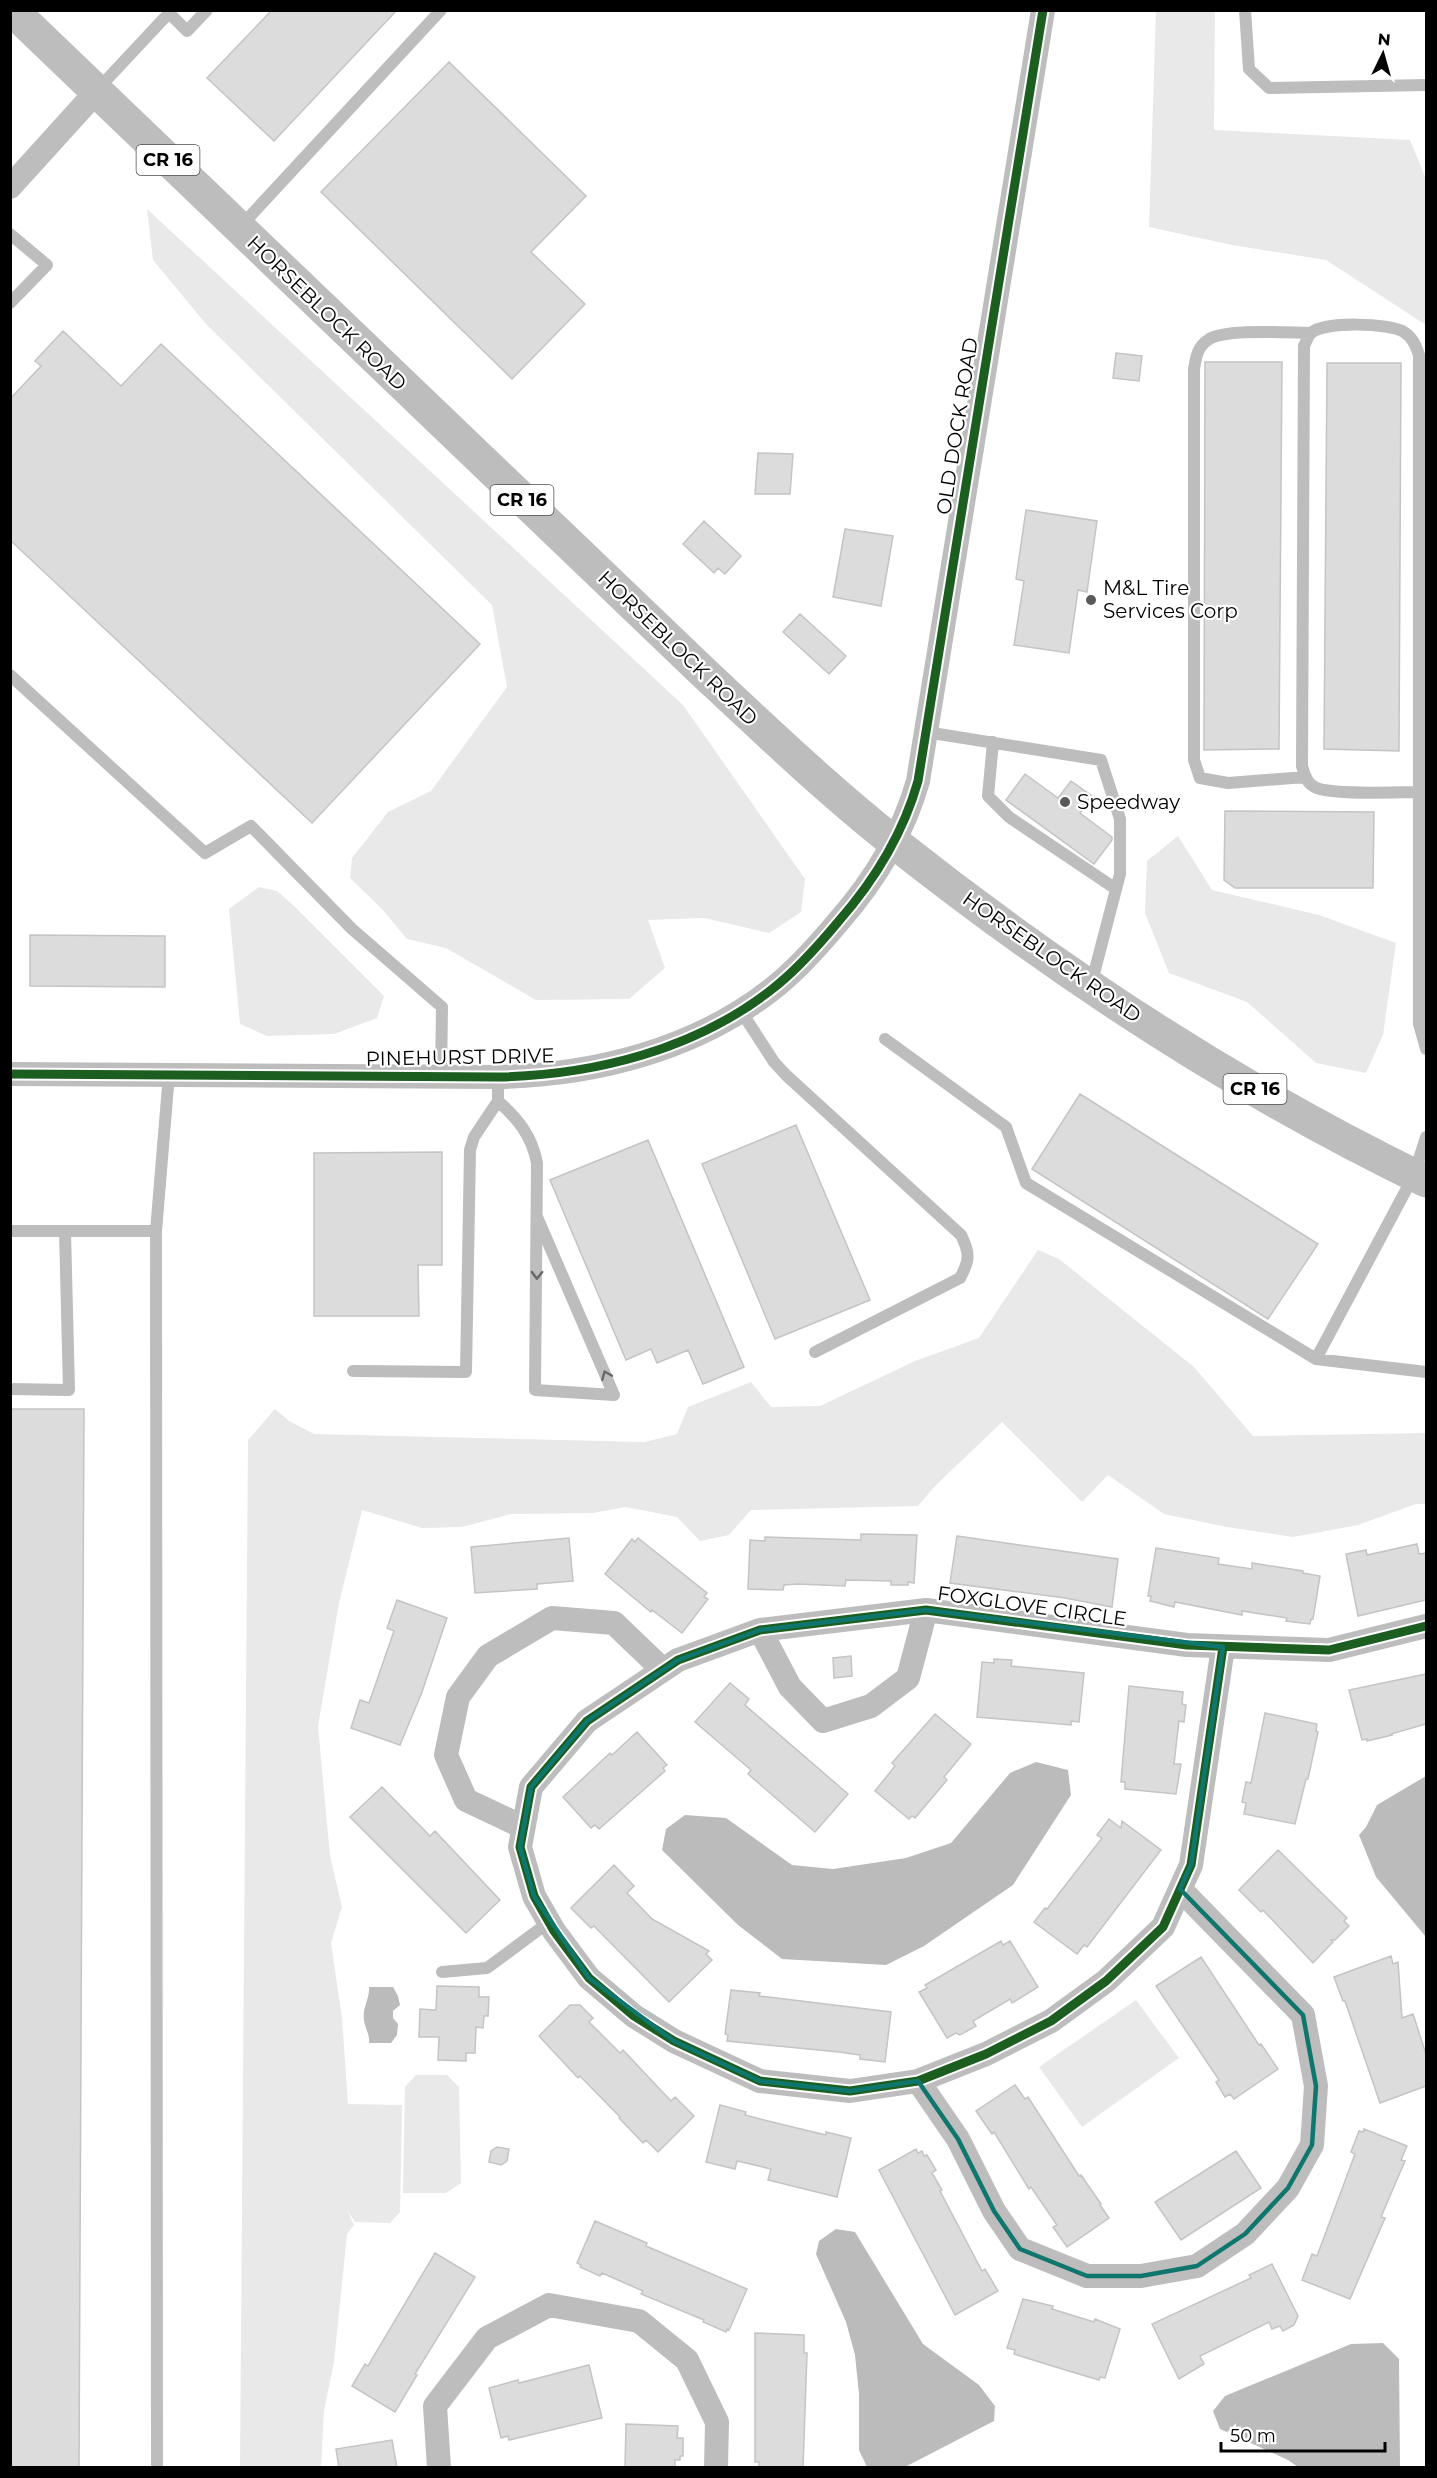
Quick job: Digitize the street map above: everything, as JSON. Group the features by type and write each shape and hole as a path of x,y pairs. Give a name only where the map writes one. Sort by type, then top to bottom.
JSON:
{"main road":[{"name":"HORSEBLOCK ROAD","path":"12,10 727,695 894,843 1091,987 1268,1097 1420,1178"}],"street":[{"name":"OLD DOCK ROAD","path":"894,843 918,781 1043,10"},
{"path":"10,186 97,91"},
{"name":"PINEHURST DRIVE","path":"10,1074 441,1077 498,1089 638,1056 703,1031 741,1011 772,989 823,940 866,888 894,843"},
{"name":"FOXGLOVE CIRCLE","path":"760,1630 790,1687 823,1721 871,1707 908,1678 926,1610"},
{"name":"FOXGLOVE CIRCLE","path":"1223,1647 1191,1865 1163,1927 1106,1981 1051,2021 986,2054 918,2081 850,2091 760,2081 674,2041 634,2016 589,1978 549,1922 534,1896 520,1847 531,1787 587,1720 678,1660 760,1630 926,1610 1187,1645 1329,1650 1426,1626"},
{"path":"524,1827 466,1800 446,1755 458,1697 488,1656 552,1618 614,1623 663,1670"},
{"path":"918,2081 958,2139 994,2211 1020,2249 1087,2276 1141,2276 1197,2266 1245,2234 1288,2188 1312,2145 1316,2086 1303,2015 1180,1889"},
{"path":"439,2468 435,2406 486,2338 549,2305 639,2321 687,2360 717,2422 716,2468"}],"lane":[{"path":"97,91 168,12 187,31 207,10"},
{"path":"239,228 441,10"},
{"path":"1245,10 1249,69 1269,88 1426,85"},
{"path":"10,234 47,265 10,303"},
{"path":"1305,777 1228,783 1200,778 1194,760 1194,369 1198,350 1209,339 1233,333 1311,333 1326,327 1389,325 1405,332 1415,342 1419,355 1419,1024 1426,1049"},
{"path":"1311,333 1305,346 1302,766 1305,777 1313,787 1328,791 1419,792"},
{"path":"10,675 205,853 251,826 352,929 442,1007 441,1077"},
{"path":"926,732 1101,760 1120,819 1120,874 1091,987"},
{"path":"993,742 988,796 1009,817 1116,889"},
{"path":"741,1011 774,1062 786,1075 961,1235 968,1250 967,1265 960,1278 815,1352"},
{"path":"885,1039 1006,1127 1026,1183 1316,1359 1426,1372"},
{"path":"157,2468 156,1231 169,1074"},
{"path":"498,1089 534,1148 538,1176 537,1217 535,1390 614,1395 537,1217"},
{"path":"353,1371 466,1372 470,1150 498,1089"},
{"path":"1316,1359 1420,1178 1426,1137"},
{"path":"10,1231 156,1231"},
{"path":"10,1389 69,1390 65,1231"},
{"path":"442,1972 487,1968 549,1922"}],"highlighted area":[{"path":"926,1610 1223,1647 1191,1865 1180,1889 1303,2015 1316,2086 1312,2145 1288,2188 1245,2234 1197,2266 1141,2276 1087,2276 1020,2249 994,2211 958,2139 918,2081 850,2091 760,2081 674,2041 589,1978 534,1896 520,1847 531,1787 587,1721 678,1660 760,1630"}],"shaded area":[{"path":"1156,11 1215,11 1214,130 1410,140 1426,179 1426,325 1326,260 1232,245 1149,227"},
{"path":"147,209 683,705 805,879 801,912 769,933 704,918 648,920 665,968 629,999 536,1000 446,948 407,939 382,909 350,878 352,858 388,812 431,791 507,687 492,605 206,324 153,260"},
{"path":"1178,836 1212,890 1319,915 1396,943 1383,1035 1366,1073 1316,1063 1247,1002 1169,973 1145,913 1147,861"},
{"path":"259,887 277,891 292,904 384,996 377,1018 334,1034 267,1036 240,1024 229,909"},
{"path":"1038,1250 1059,1259 1194,1367 1253,1436 1426,1433 1426,1504 1416,1504 1358,1525 1293,1537 1164,1514 1108,1475 1082,1502 1002,1422 935,1486 918,1506 751,1510 729,1535 700,1541 677,1517 626,1507 593,1513 511,1514 462,1527 422,1528 362,1510 339,1603 318,1726 330,1856 342,1907 331,1943 342,2018 348,2104 402,2105 400,2212 390,2223 355,2222 347,2210 354,2225 347,2234 334,2362 324,2411 321,2467 240,2467 248,1440 275,1409 289,1421 314,1434 645,1442 677,1434 688,1407 751,1382 771,1407 820,1406 915,1361 979,1338"},
{"path":"1036,1762 1068,1770 1071,1795 1013,1885 924,1946 886,1965 782,1959 738,1925 662,1850 666,1829 685,1815 726,1818 792,1865 833,1869 906,1858 951,1843 1010,1773"},
{"path":"1426,1776 1426,1937 1376,1877 1359,1835 1366,1827 1377,1805"},
{"path":"369,1987 393,1987 398,1996 400,2005 393,2011 393,2018 398,2024 397,2035 391,2043 369,2043 364,2016"},
{"path":"1136,2000 1179,2058 1082,2127 1039,2067"},
{"path":"416,2075 447,2075 459,2087 461,2183 446,2193 403,2193 405,2087"},
{"path":"836,2229 855,2232 923,2344 979,2385 995,2406 994,2421 905,2467 867,2467 859,2450 859,2394 855,2355 846,2322 816,2254 819,2241"},
{"path":"1383,2343 1399,2359 1400,2467 1298,2467 1288,2460 1220,2429 1213,2411 1225,2396 1351,2344"}],"building":[{"path":"272,10 397,10 274,141 207,78"},
{"path":"449,62 586,196 531,252 585,304 512,379 321,192"},
{"path":"63,331 121,386 161,344 480,644 312,823 10,540 10,399 41,366 35,361"},
{"path":"1116,353 1142,356 1139,381 1113,378"},
{"path":"1205,362 1282,362 1279,749 1204,750"},
{"path":"1327,363 1401,363 1399,751 1324,749"},
{"path":"758,453 793,454 790,494 755,494"},
{"path":"1026,510 1097,521 1087,592 1078,590 1069,653 1014,645 1024,581 1016,579"},
{"path":"704,521 741,556 725,574 718,568 714,573 683,544"},
{"path":"845,529 893,536 881,606 833,597"},
{"path":"800,614 846,656 829,674 783,632"},
{"path":"1025,774 1058,798 1071,781 1092,796 1080,813 1112,837 1094,864 1006,800"},
{"path":"1225,811 1374,812 1373,888 1235,888 1224,880"},
{"path":"30,935 165,936 165,987 30,986"},
{"path":"1080,1094 1318,1244 1268,1319 1032,1169"},
{"path":"796,1125 870,1300 775,1339 702,1164"},
{"path":"648,1140 744,1367 703,1384 688,1350 657,1363 651,1349 626,1360 550,1180"},
{"path":"442,1152 442,1265 418,1265 419,1316 314,1316 314,1153"},
{"path":"10,1409 84,1409 79,2468 10,2468"},
{"path":"861,1534 917,1535 914,1583 891,1585 891,1581 846,1580 845,1586 798,1584 784,1585 783,1590 748,1589 750,1540 765,1541 765,1537 861,1540"},
{"path":"957,1536 1118,1559 1112,1607 1065,1598 950,1583"},
{"path":"569,1538 573,1581 537,1584 537,1589 475,1593 471,1547"},
{"path":"638,1538 707,1593 704,1597 708,1599 682,1633 652,1610 651,1612 605,1574 632,1539 635,1542"},
{"path":"1417,1544 1419,1554 1426,1553 1426,1600 1358,1616 1346,1554 1366,1550 1367,1555"},
{"path":"1156,1548 1219,1558 1218,1564 1252,1569 1252,1563 1320,1576 1313,1619 1310,1624 1242,1611 1242,1615 1175,1602 1174,1607 1150,1601 1151,1596 1148,1596"},
{"path":"397,1600 447,1618 422,1692 400,1745 351,1728 360,1700 369,1703 394,1631 387,1628"},
{"path":"851,1656 852,1676 834,1678 833,1658"},
{"path":"994,1659 1012,1660 1011,1666 1084,1673 1079,1722 1071,1721 1071,1725 977,1717 982,1662 994,1663"},
{"path":"1426,1674 1426,1724 1392,1735 1367,1741 1367,1739 1362,1740 1349,1690"},
{"path":"730,1683 749,1699 745,1705 848,1794 815,1832 748,1774 751,1770 695,1722"},
{"path":"1129,1686 1183,1692 1182,1704 1186,1705 1184,1722 1179,1721 1174,1764 1181,1764 1176,1794 1125,1789 1125,1782 1121,1782"},
{"path":"1265,1713 1317,1724 1316,1731 1318,1732 1308,1779 1306,1779 1295,1824 1244,1814 1246,1803 1242,1802 1246,1782 1251,1783"},
{"path":"935,1714 971,1744 944,1777 947,1780 915,1818 912,1816 909,1819 875,1791 895,1766 892,1763"},
{"path":"637,1732 667,1765 663,1768 665,1771 599,1829 595,1825 591,1828 563,1797 610,1753 612,1755"},
{"path":"382,1787 430,1836 435,1831 500,1900 466,1933 350,1817"},
{"path":"1109,1819 1121,1828 1122,1821 1161,1850 1087,1947 1084,1945 1077,1954 1034,1922 1045,1908 1047,1909 1102,1838 1097,1835"},
{"path":"1278,1850 1347,1918 1344,1921 1349,1926 1335,1940 1331,1940 1333,1942 1313,1963 1263,1910 1261,1912 1239,1890"},
{"path":"614,1865 634,1886 627,1893 652,1919 709,1951 706,1954 712,1960 669,2002 594,1926 591,1928 571,1908"},
{"path":"1001,1941 1003,1945 1010,1941 1038,1987 1012,2003 1010,1999 973,2021 976,2026 960,2035 956,2033 947,2038 919,1992 927,1988 925,1985"},
{"path":"1391,1956 1393,1964 1398,1962 1402,2018 1413,2014 1426,2054 1426,2086 1380,2103 1345,2001 1343,2001 1334,1977"},
{"path":"1201,1957 1259,2045 1261,2044 1278,2069 1234,2099 1230,2094 1225,2097 1216,2082 1219,2080 1156,1986"},
{"path":"437,1986 479,1987 479,1997 489,1997 488,2016 484,2016 483,2028 476,2027 475,2053 466,2053 466,2061 438,2060 439,2037 419,2037 420,2009 436,2010"},
{"path":"731,1990 760,1993 759,1996 891,2012 885,2062 860,2059 860,2055 839,2052 727,2041 728,2035 725,2034"},
{"path":"570,2005 580,2005 593,2018 589,2022 620,2053 623,2050 671,2101 675,2097 694,2116 658,2152 646,2140 643,2143 539,2036"},
{"path":"1015,2085 1025,2099 1028,2097 1109,2218 1067,2247 1053,2227 1057,2225 1031,2187 1029,2189 994,2132 992,2134 976,2111"},
{"path":"720,2105 772,2122 826,2135 826,2132 851,2138 837,2197 768,2180 771,2169 737,2161 735,2169 706,2162"},
{"path":"1364,2129 1407,2146 1401,2160 1405,2161 1381,2217 1385,2218 1350,2299 1302,2280 1312,2254 1317,2256 1355,2154 1351,2152 1359,2131 1363,2132"},
{"path":"497,2147 509,2149 507,2161 501,2165 489,2162 491,2151"},
{"path":"916,2149 918,2153 922,2151 924,2156 927,2155 936,2170 932,2173 942,2190 940,2191 982,2271 985,2269 998,2291 955,2315 879,2170"},
{"path":"1236,2151 1261,2188 1181,2240 1155,2202"},
{"path":"595,2221 647,2243 646,2246 747,2289 729,2330 727,2329 726,2332 703,2322 704,2320 641,2294 643,2291 602,2273 600,2276 580,2267 581,2265 577,2263"},
{"path":"435,2253 475,2277 415,2374 417,2375 395,2412 352,2386 365,2364 368,2366"},
{"path":"1272,2264 1298,2316 1294,2325 1283,2331 1280,2326 1272,2329 1269,2322 1200,2356 1204,2364 1179,2379 1152,2324 1251,2278 1249,2275"},
{"path":"1023,2299 1053,2306 1052,2309 1094,2322 1095,2319 1120,2329 1105,2378 1100,2377 1099,2380 1059,2368 1014,2354 1015,2350 1007,2348"},
{"path":"755,2333 804,2335 804,2353 807,2353 803,2468 759,2468 759,2462 755,2462"},
{"path":"589,2365 602,2418 509,2440 508,2436 501,2438 489,2388 518,2380 519,2383"},
{"path":"626,2424 678,2426 677,2438 683,2438 683,2456 680,2456 680,2460 675,2460 675,2468 625,2468"},
{"path":"392,2440 397,2468 339,2468 336,2449"}],"cycle path":[{"path":"10,1074 498,1077 570,1071 642,1055 709,1029 741,1011 771,990 806,958 864,890 886,856 904,820 918,781 1043,10"},
{"path":"1223,1647 1191,1865 1163,1927 1106,1981 1051,2021 986,2054 918,2081 850,2091 760,2081 674,2041 634,2016 589,1978 554,1931 534,1896 520,1847 531,1787 587,1721 678,1660 760,1630 926,1610 1187,1645 1329,1650 1426,1626"}],"place":[{"name":"M&L Tire Services Corp","path":"1091,600"},
{"name":"Speedway","path":"1065,802"}]}
